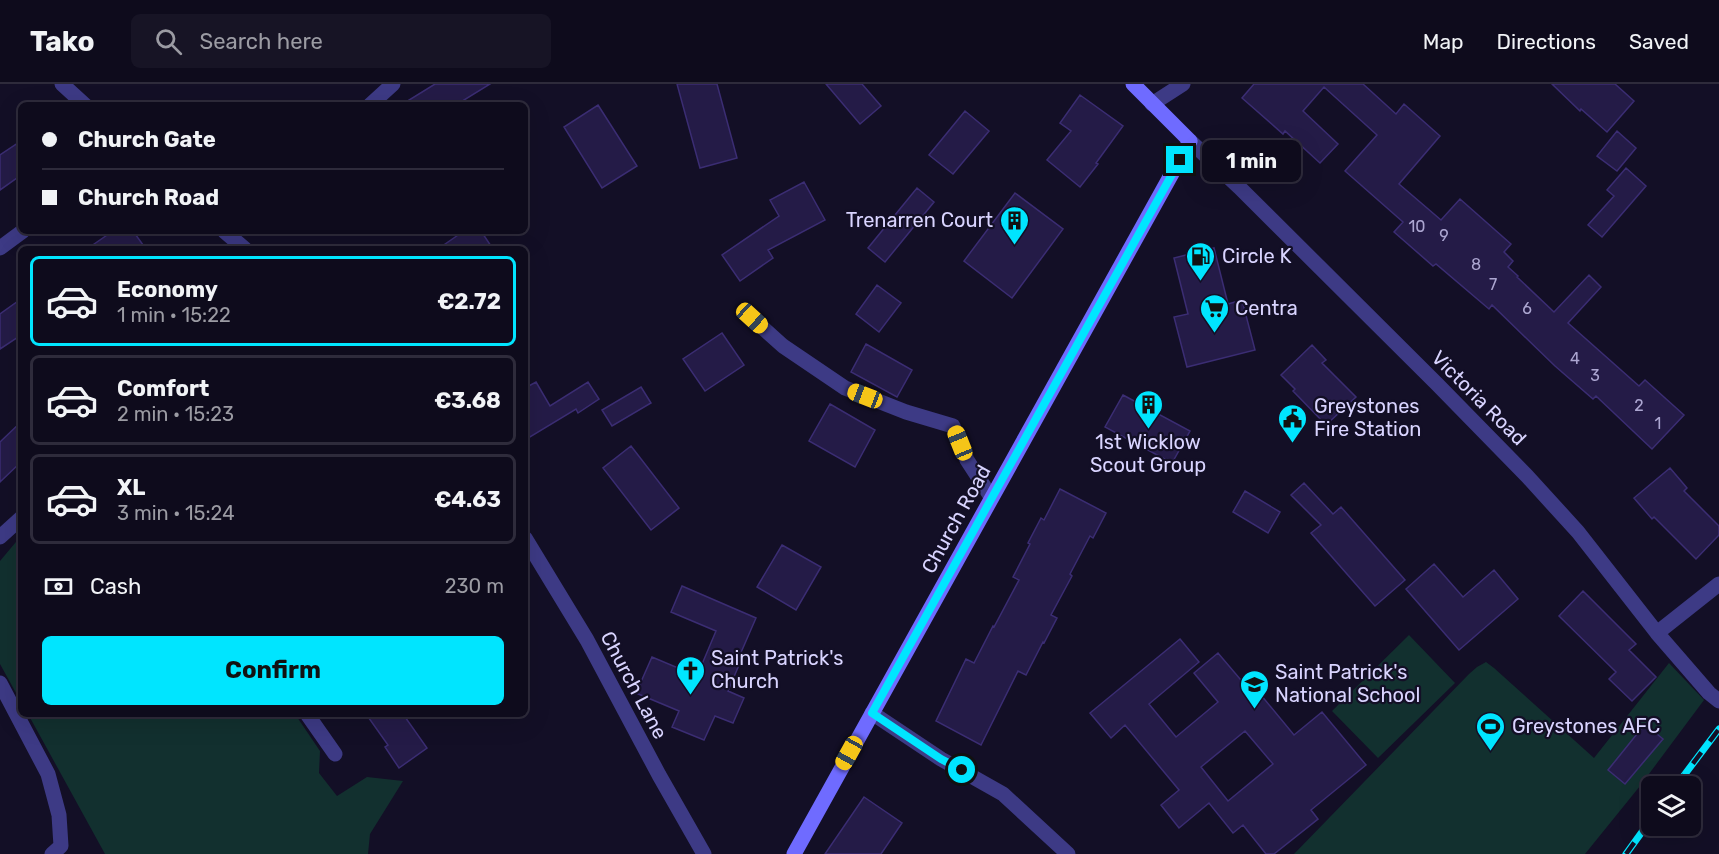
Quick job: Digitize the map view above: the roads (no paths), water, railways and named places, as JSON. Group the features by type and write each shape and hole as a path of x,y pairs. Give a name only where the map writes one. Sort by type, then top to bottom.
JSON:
{"main road":[{"path":"1133,84 1190,141"},
{"name":"Church Road","path":"794,854 1190,141"}],"street":[{"path":"62,84 82,102"},
{"path":"373,102 393,84"},
{"path":"1152,104 1183,84"},
{"name":"Victoria Road","path":"1190,141 1239,187 1527,476 1588,543 1657,633 1709,693 1719,701"},
{"path":"0,248 19,234"},
{"path":"228,234 242,246"},
{"path":"752,318 783,346 845,388 906,412 953,426 967,460 992,497"},
{"path":"0,537 18,522"},
{"name":"Church Lane","path":"528,543 586,640 704,854"},
{"path":"1657,633 1719,584"},
{"path":"0,683 48,774 59,815 62,851"},
{"path":"872,713 941,759 1003,794 1068,854"},
{"path":"309,717 335,754"}],"railway":[{"path":"1684,776 1719,729"},
{"path":"1626,854 1641,833"}],"place":[{"name":"Trenarren Court","path":"1014,246"},
{"name":"Circle K","path":"1201,282"},
{"name":"Centra","path":"1214,334"},
{"name":"1st Wicklow Scout Group","path":"1148,430"},
{"name":"Greystones Fire Station","path":"1293,444"},
{"name":"Saint Patrick's Church","path":"690,696"},
{"name":"Saint Patrick's National School","path":"1254,710"},
{"name":"Greystones AFC","path":"1491,752"}]}
